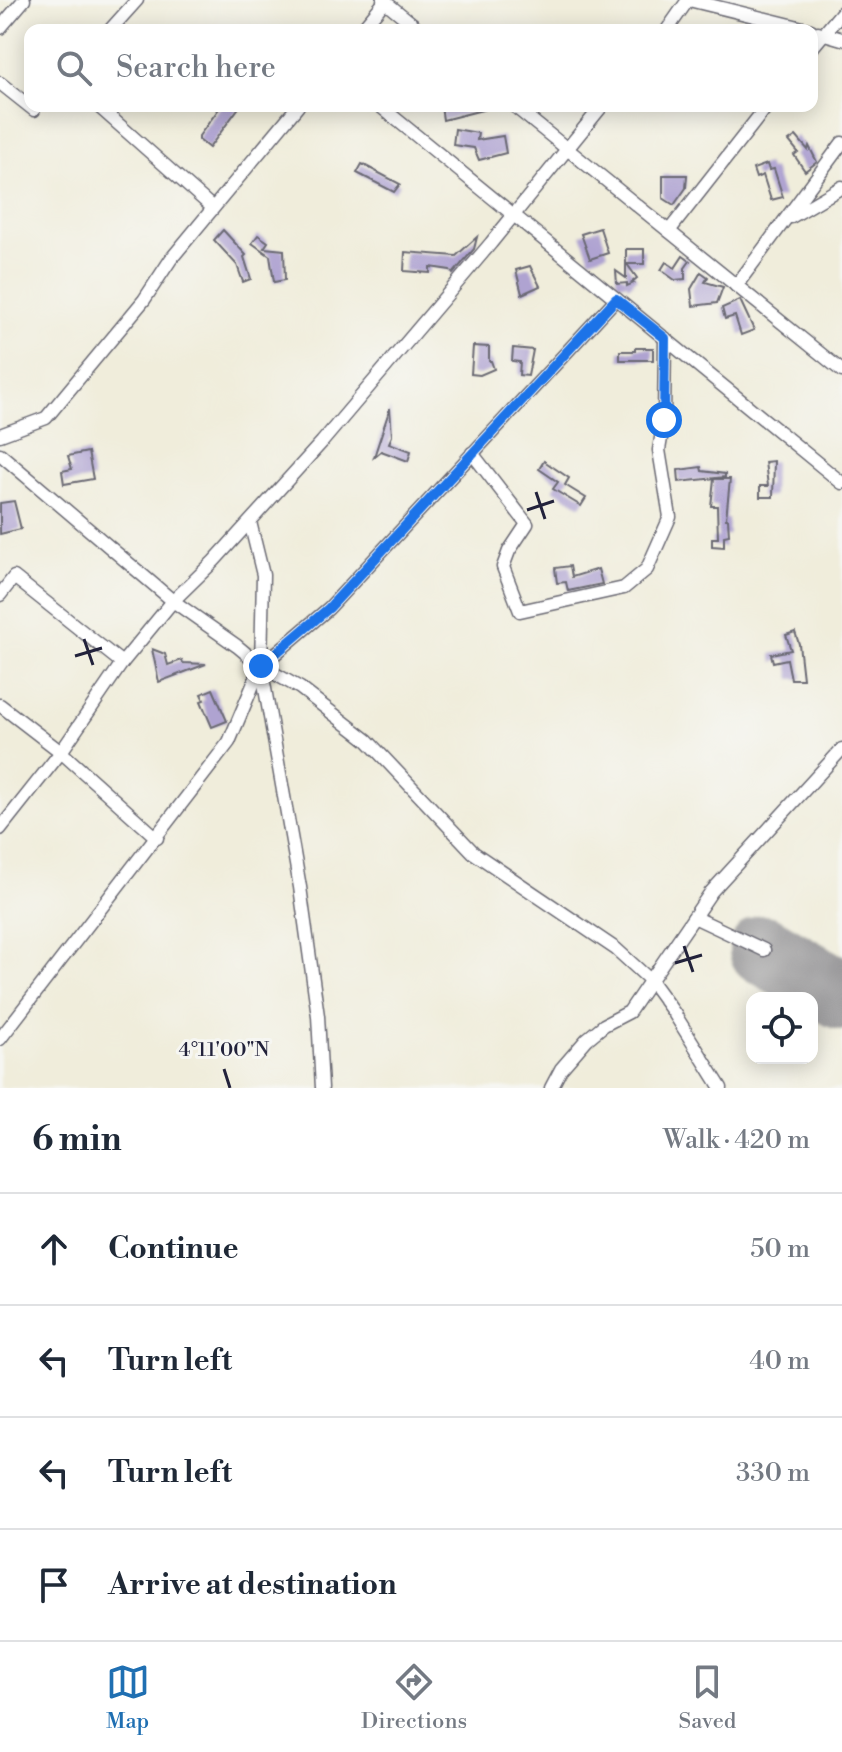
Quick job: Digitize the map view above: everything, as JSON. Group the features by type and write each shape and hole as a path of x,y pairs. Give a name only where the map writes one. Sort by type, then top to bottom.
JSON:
{"street":[{"path":"0,28 24,0"},
{"path":"115,24 137,0"},
{"path":"366,24 385,0 413,24"},
{"path":"671,24 688,0 786,24"},
{"path":"818,29 842,12"},
{"path":"818,32 842,39"},
{"path":"0,83 24,102"},
{"path":"105,112 213,208"},
{"path":"0,435 46,418 144,300 171,259 293,112"},
{"path":"387,112 842,483"},
{"path":"521,112 842,371"},
{"path":"2,821 61,752 122,663 173,601 322,442 597,112"},
{"path":"669,231 762,112"},
{"path":"736,286 842,143"},
{"path":"784,220 842,187"},
{"path":"0,1039 229,742 261,666 329,608 616,299"},
{"path":"472,453 527,524 509,551 503,567 520,611 624,588 647,569 670,517 659,450 664,420 665,338"},
{"path":"0,454 173,601 261,666 300,688 367,740 474,853 616,949 650,980 721,1088"},
{"path":"250,522 263,575 261,666 300,887 318,1016 322,1088"},
{"path":"0,595 14,577 122,663"},
{"path":"0,705 61,752 157,838"},
{"path":"551,1088 561,1069 587,1039 604,1025 629,1012 711,892 842,749"},
{"path":"694,917 764,950"}],"building":[{"path":"217,112 236,112 209,148 199,140"},
{"path":"442,112 474,112 443,120"},
{"path":"455,129 478,133 477,140 503,136 506,153 479,160 474,148 453,145"},
{"path":"796,136 808,150 809,146 817,162 805,171 794,155 798,152 789,141"},
{"path":"362,164 400,184 394,192 357,173"},
{"path":"767,164 769,170 774,169 783,197 771,200 763,175 756,178 753,169"},
{"path":"663,175 687,175 686,188 674,205 663,198"},
{"path":"600,228 608,253 590,259 581,234"},
{"path":"223,230 246,255 251,279 243,282 237,265 214,240"},
{"path":"258,235 268,242 264,248 284,250 285,280 274,282 270,256 252,243"},
{"path":"477,237 474,249 453,274 450,270 430,267 430,273 404,271 405,252 456,256"},
{"path":"626,249 644,249 644,264 627,264 637,278 627,286 627,283 617,284 616,271 626,278"},
{"path":"683,256 690,261 685,268 685,279 675,280 661,270 666,262 675,268"},
{"path":"530,266 540,286 522,294 516,270"},
{"path":"701,272 708,277 705,282 723,287 717,303 693,306 691,289"},
{"path":"740,300 754,330 741,335 735,316 725,319 722,308"},
{"path":"473,346 489,347 489,361 494,369 480,375 471,374"},
{"path":"513,348 533,350 528,376 519,375 520,362 512,361"},
{"path":"635,348 653,348 653,360 620,360 620,351 635,351"},
{"path":"390,408 392,436 389,443 411,451 408,461 381,451 374,457"},
{"path":"88,452 93,479 64,484 62,471 72,469 68,456"},
{"path":"544,461 569,478 565,485 586,498 581,506 553,489 558,482 539,469"},
{"path":"774,461 773,497 760,497 760,486 768,486 765,462"},
{"path":"701,467 702,471 725,474 725,477 679,482 678,470"},
{"path":"714,479 730,479 726,519 729,535 724,536 724,547 712,546 712,538 718,538 717,506 711,506"},
{"path":"14,501 21,529 0,534 0,503"},
{"path":"570,566 572,577 598,569 602,584 568,591 566,582 557,583 555,568"},
{"path":"795,632 803,679 791,679 787,659 773,662 771,654 791,650 786,635"},
{"path":"152,649 165,654 168,665 182,660 183,663 206,664 159,682"},
{"path":"213,689 227,721 212,727 201,694"}],"runway":[{"path":"764,950 842,995"}],"route":[{"path":"261,666 329,608 616,299 665,338 664,420"}]}
